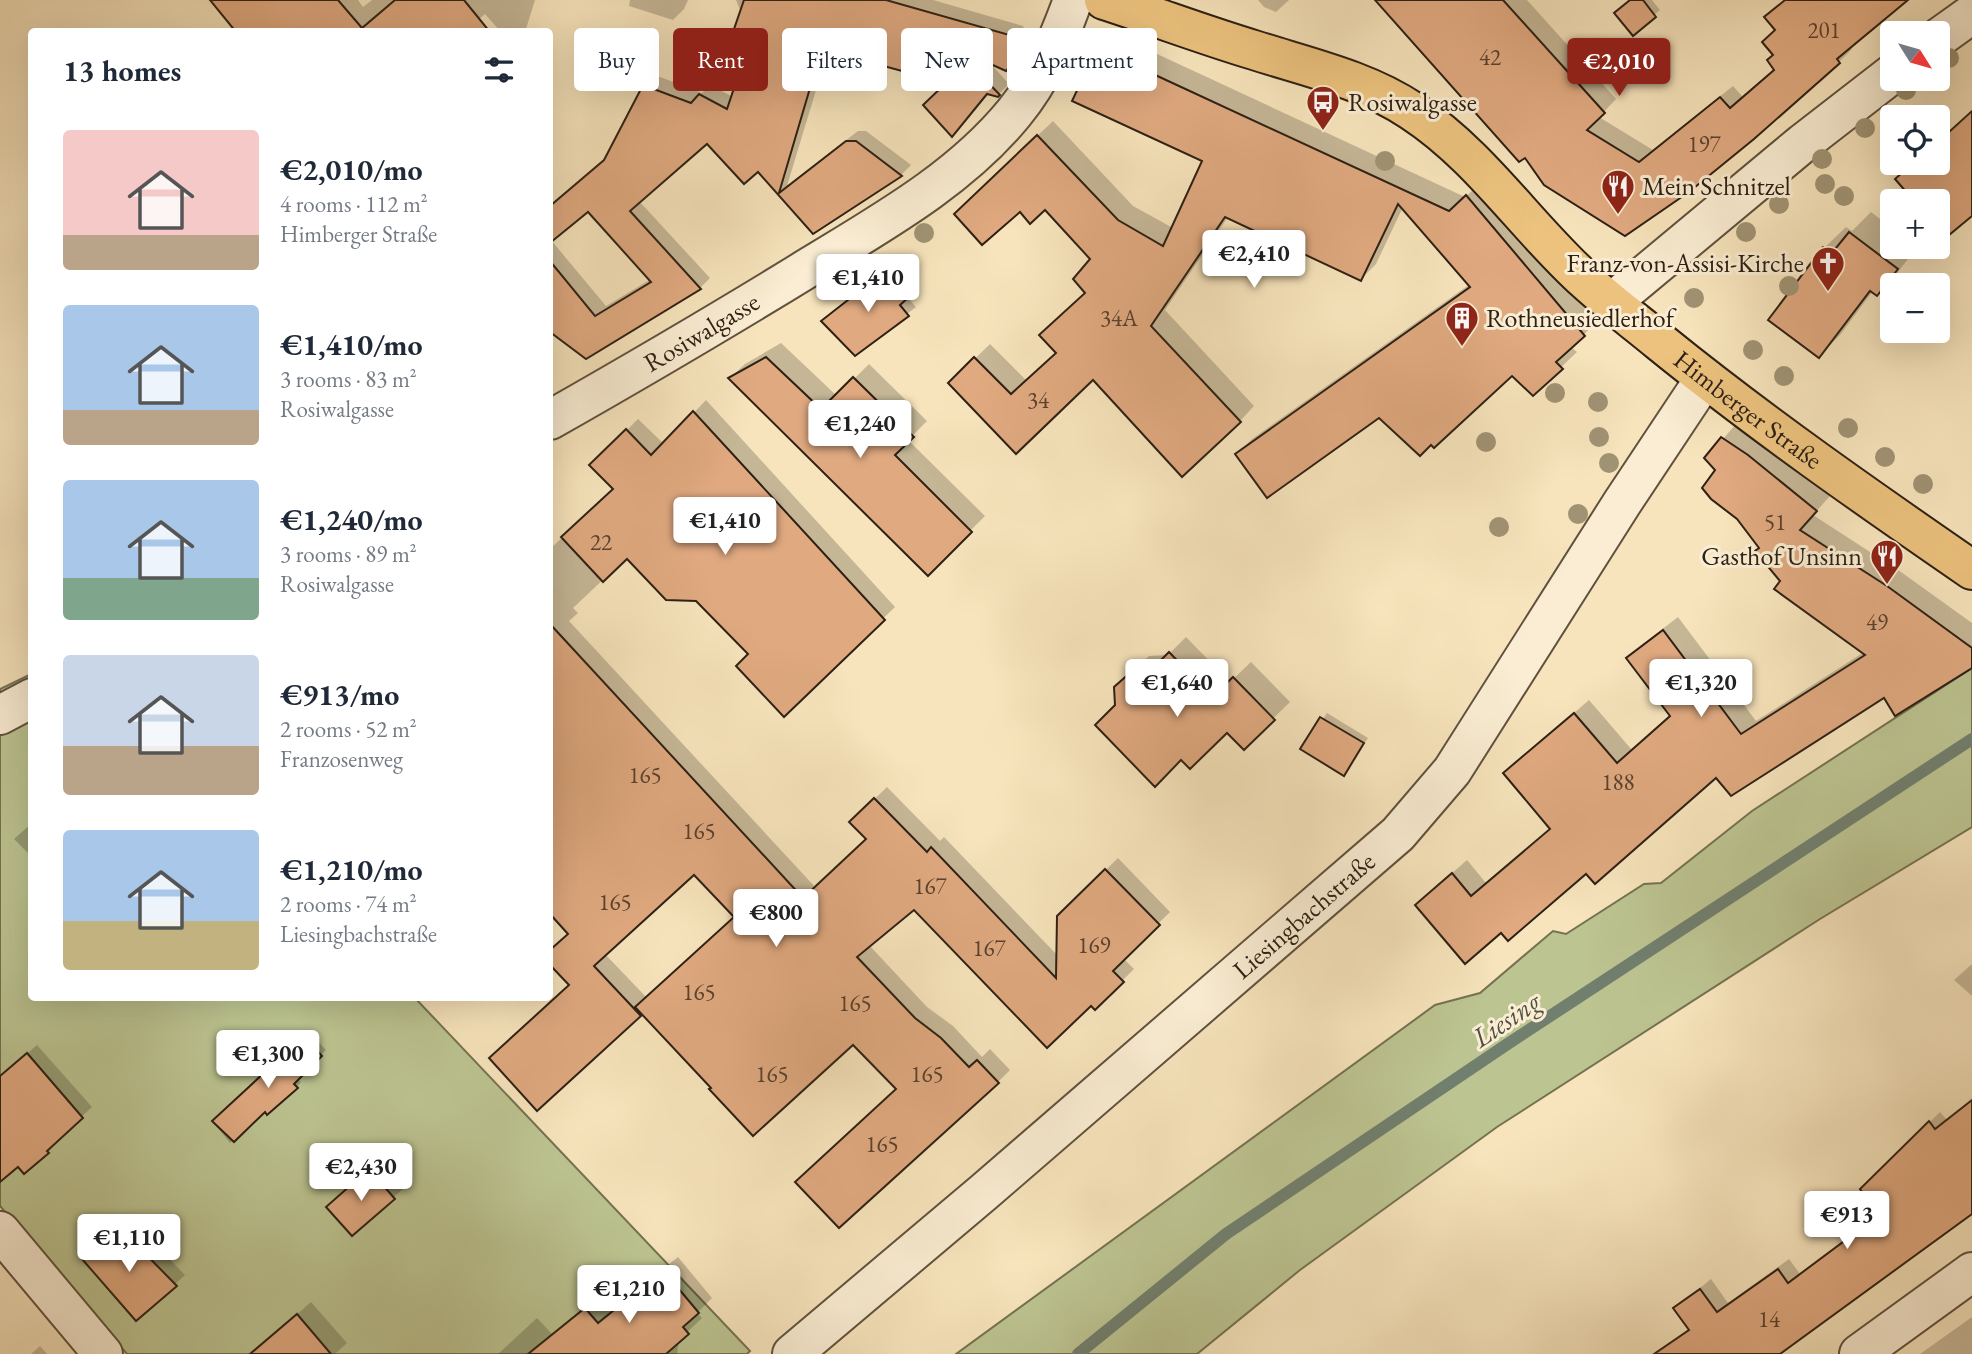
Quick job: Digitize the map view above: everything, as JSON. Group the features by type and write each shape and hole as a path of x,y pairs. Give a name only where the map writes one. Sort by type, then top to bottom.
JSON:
{"main road":[{"name":"Himberger Straße","path":"1104,0 1155,8 1255,51 1298,62 1351,82 1410,110 1474,163 1562,257 1612,302 1705,378 1972,570"}],"street":[{"name":"Rosiwalgasse","path":"553,418 692,339 888,219 935,187 988,140 1013,114 1034,86 1054,51 1073,0"},
{"path":"1950,30 1972,14"},
{"path":"1612,302 1803,143 1880,83"},
{"name":"Liesingbachstraße","path":"792,1354 974,1201 1398,834 1452,771 1622,503 1705,378"},
{"path":"0,715 28,700"},
{"path":"1,1233 103,1354"},
{"path":"1859,1354 1972,1272"}],"green space":[{"path":"1972,668 1972,827 1820,919 1497,1127 1300,1270 1197,1354 956,1354 1435,1005 1480,993 1553,931 1566,934 1644,884 1661,883 1752,811"},
{"path":"28,675 28,1001 418,1001 750,1351 747,1354 127,1354 0,1206 0,689"}],"building":[{"path":"210,0 338,0 362,28 233,28"},
{"path":"395,0 464,0 487,28 362,28"},
{"path":"744,0 886,0 985,28 901,28 901,71 887,67 887,28 782,28 782,91 809,91 779,193 846,141 856,141 902,176 813,234 758,172 744,184 707,144 630,211 701,289 586,359 553,334 553,265 595,316 651,282 588,212 553,241 553,203 604,160 640,91 659,91 691,103 699,94 727,109 733,91 768,91 768,28 734,28"},
{"path":"1375,0 1503,0 1605,113 1587,130 1639,162 1720,97 1730,108 1774,70 1767,60 1773,55 1762,42 1775,30 1764,17 1785,0 1908,0 1837,59 1840,63 1754,139 1689,192 1625,236 1544,185 1525,158 1519,162"},
{"path":"1630,0 1643,0 1656,17 1633,36 1614,13"},
{"path":"993,30 1007,34 1006,71 993,65"},
{"path":"1157,76 1449,211 1466,195 1585,336 1556,362 1563,369 1533,396 1512,376 1434,448 1431,445 1420,456 1379,418 1267,498 1235,454 1470,287 1398,204 1361,281 1225,217 1151,326 1241,422 1182,477 1093,380 1016,454 948,383 974,357 1011,394 1056,353 1039,335 1085,293 1073,279 1090,259 1045,210 1030,224 1020,212 982,245 954,214 1037,135 1118,220 1163,246 1202,161 1072,101 1077,91 1157,91"},
{"path":"993,88 1000,95 998,97 987,94 952,137 923,105 938,91 993,91"},
{"path":"1972,111 1972,216 1950,234 1950,189 1904,189 1895,179 1900,175 1950,175 1950,131"},
{"name":"Franz-von-Assisi-Kirche","path":"1849,232 1880,255 1880,259 1885,259 1898,269 1895,273 1880,273 1880,292 1877,296 1870,291 1819,358 1768,320 1823,247 1832,253"},
{"path":"885,271 909,297 900,305 909,316 855,356 821,321"},
{"path":"766,357 821,409 853,377 914,437 895,455 972,532 928,576 728,378"},
{"path":"693,411 885,620 784,717 736,666 748,654 696,601 666,600 627,559 603,582 561,537 613,489 589,465 626,429 651,455"},
{"path":"1721,437 1748,455 1817,511 1800,530 1887,586 1972,648 1972,668 1895,716 1884,698 1731,796 1716,778 1595,884 1586,874 1508,941 1501,933 1465,964 1415,905 1452,873 1471,896 1550,829 1503,773 1574,713 1617,763 1670,716 1626,658 1663,630 1741,734 1865,655 1774,589 1780,581 1755,551 1759,548 1737,519 1711,499 1702,488 1715,470 1704,458"},
{"path":"553,627 803,898 866,839 849,822 874,798 927,852 931,847 1056,978 1057,916 1105,869 1160,925 1113,971 1124,982 1095,1010 1091,1006 1047,1048 914,910 857,957 915,1018 941,1038 969,1067 977,1060 999,1083 839,1228 795,1182 896,1089 853,1045 753,1136 635,1007 734,917 694,875 594,966 641,1016 537,1111 489,1058 569,985 553,968 553,947 568,934 553,917"},
{"path":"1169,652 1212,697 1233,677 1275,720 1244,750 1227,733 1190,769 1181,760 1155,787 1095,725 1115,705 1114,687 1131,672 1150,671"},
{"path":"1320,717 1364,743 1344,776 1300,749"},
{"path":"304,1036 322,1056 294,1084 298,1088 267,1115 265,1112 234,1142 212,1121"},
{"path":"27,1053 83,1118 24,1174 18,1167 0,1182 0,1076"},
{"path":"1972,1100 1972,1214 1780,1354 1654,1354 1689,1330 1673,1308 1700,1289 1717,1312 1778,1269 1788,1283 1879,1215 1860,1189 1929,1121 1935,1129"},
{"path":"369,1169 395,1199 352,1236 326,1207"},
{"path":"119,1227 177,1286 136,1321 82,1259"},
{"path":"663,1270 699,1313 683,1327 689,1334 666,1354 528,1354 585,1308 598,1323"},
{"path":"297,1314 331,1354 250,1354"}],"waterway":[{"name":"Liesing","path":"1078,1354 1226,1234 1509,1043 1972,739"}],"place":[{"name":"Rosiwalgasse","path":"1323,132"},
{"name":"Mein Schnitzel","path":"1618,216"},
{"name":"Franz-von-Assisi-Kirche","path":"1828,293"},
{"name":"Rothneusiedlerhof","path":"1462,348"},
{"name":"Gasthof Unsinn","path":"1887,586"}]}
